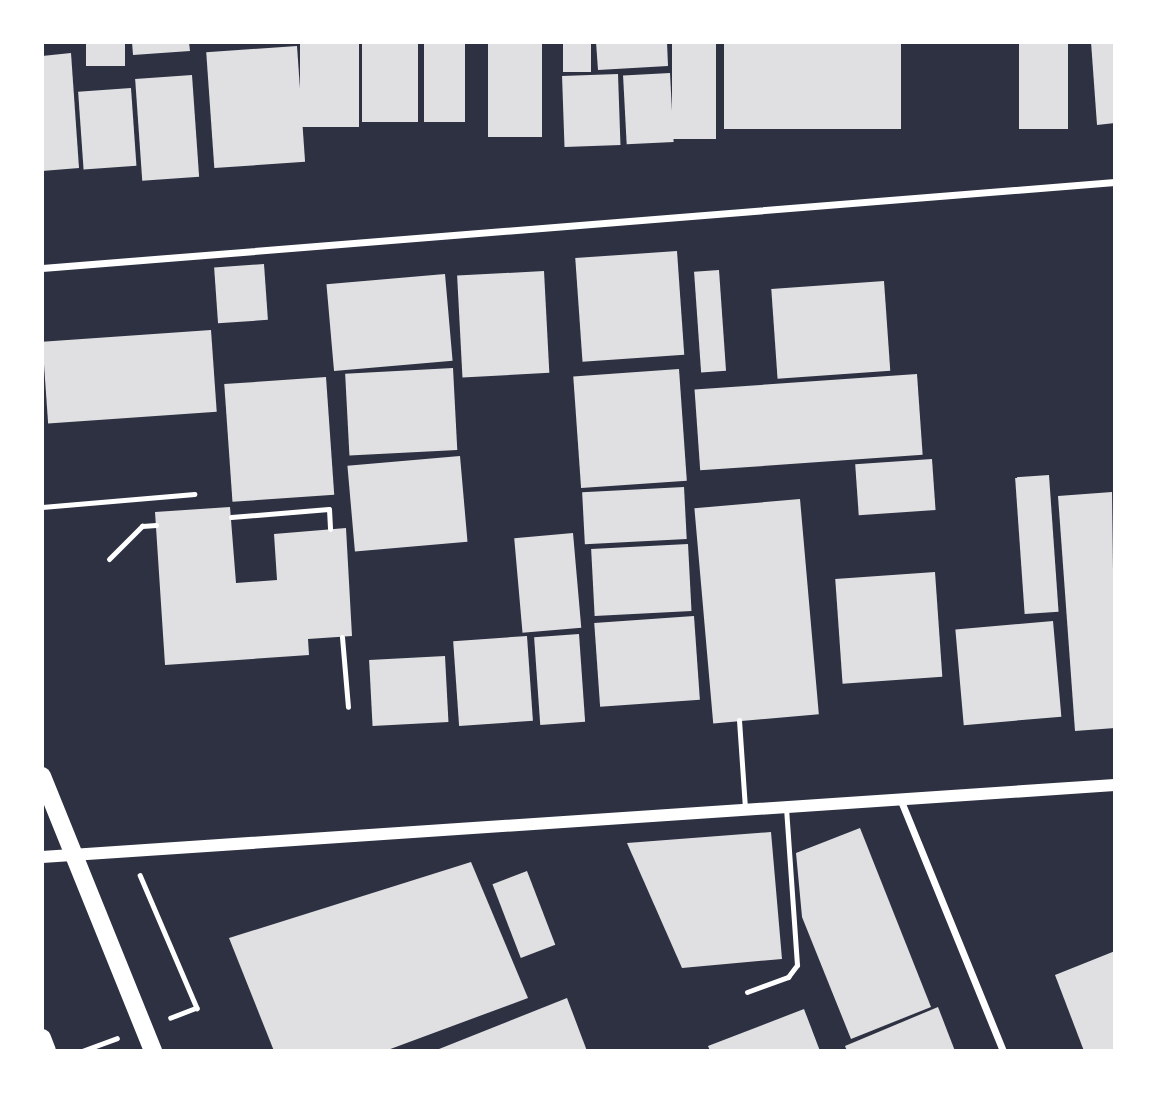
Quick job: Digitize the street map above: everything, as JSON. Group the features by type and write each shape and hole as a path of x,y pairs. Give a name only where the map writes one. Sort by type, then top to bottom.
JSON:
{"main road":[{"path":"42,776 153,1051"},
{"path":"42,1038 47,1051"}],"street":[{"path":"42,268 1115,182"},
{"path":"42,857 1115,785"},
{"path":"901,800 1003,1051"}],"lane":[{"path":"42,507 194,494"},
{"path":"231,517 328,509 330,529"},
{"path":"109,558 142,526 156,525"},
{"path":"342,637 348,707"},
{"path":"738,720 746,811"},
{"path":"747,992 788,977 797,965 786,808"}],"path":[{"path":"150,897 197,1008"}],"building":[{"path":"86,42 125,42 125,66 86,66"},
{"path":"132,42 189,42 190,51 133,55"},
{"path":"300,42 359,42 359,127 300,127"},
{"path":"362,42 418,42 418,122 362,122"},
{"path":"424,42 465,42 465,122 424,122"},
{"path":"488,42 542,42 542,137 488,137"},
{"path":"563,42 591,42 591,72 563,72"},
{"path":"596,42 667,42 668,66 598,70"},
{"path":"672,42 716,42 716,139 672,139"},
{"path":"724,42 901,42 901,129 724,129"},
{"path":"1019,42 1068,42 1068,129 1019,129"},
{"path":"1091,42 1115,42 1115,123 1097,125"},
{"path":"297,46 305,162 214,168 206,52"},
{"path":"71,53 79,168 42,171 42,56"},
{"path":"670,73 674,142 627,144 623,75"},
{"path":"618,74 620,145 565,147 562,76"},
{"path":"192,75 199,177 142,181 135,79"},
{"path":"131,88 136,166 84,170 78,92"},
{"path":"677,251 684,355 583,362 575,258"},
{"path":"264,264 268,320 218,323 214,267"},
{"path":"719,270 726,371 701,372 694,272"},
{"path":"544,271 549,373 462,377 457,276"},
{"path":"445,274 453,361 334,371 326,284"},
{"path":"884,281 890,371 778,379 771,289"},
{"path":"211,330 217,412 48,424 42,342"},
{"path":"453,368 457,450 349,456 345,374"},
{"path":"679,369 687,481 581,488 573,376"},
{"path":"917,374 923,455 700,470 695,390"},
{"path":"326,377 334,495 232,502 224,384"},
{"path":"460,456 467,542 355,552 347,466"},
{"path":"932,459 936,510 859,515 855,464"},
{"path":"1049,475 1059,612 1025,614 1015,477"},
{"path":"684,487 687,539 585,544 582,492"},
{"path":"1112,492 1115,728 1075,731 1058,496"},
{"path":"800,499 819,714 713,723 694,508"},
{"path":"230,507 236,583 277,580 274,534 346,528 352,636 308,639 309,655 165,665 155,512"},
{"path":"573,533 581,628 523,633 514,538"},
{"path":"688,544 692,611 595,616 591,549"},
{"path":"935,572 942,677 843,684 835,579"},
{"path":"694,616 700,700 600,707 594,623"},
{"path":"1053,621 1061,717 964,725 955,630"},
{"path":"579,634 585,722 540,725 534,637"},
{"path":"527,636 533,721 459,726 453,641"},
{"path":"445,656 448,722 373,726 369,660"},
{"path":"860,828 931,1007 851,1039 802,917 796,853"},
{"path":"771,832 782,959 682,968 627,843"},
{"path":"471,862 528,998 385,1051 274,1051 229,938"},
{"path":"527,871 555,945 521,958 492,884"},
{"path":"1115,951 1115,1051 1084,1051 1055,975"},
{"path":"567,998 587,1051 434,1051"},
{"path":"938,1007 955,1051 847,1051 845,1046"},
{"path":"804,1009 820,1051 710,1051 708,1046"}]}
